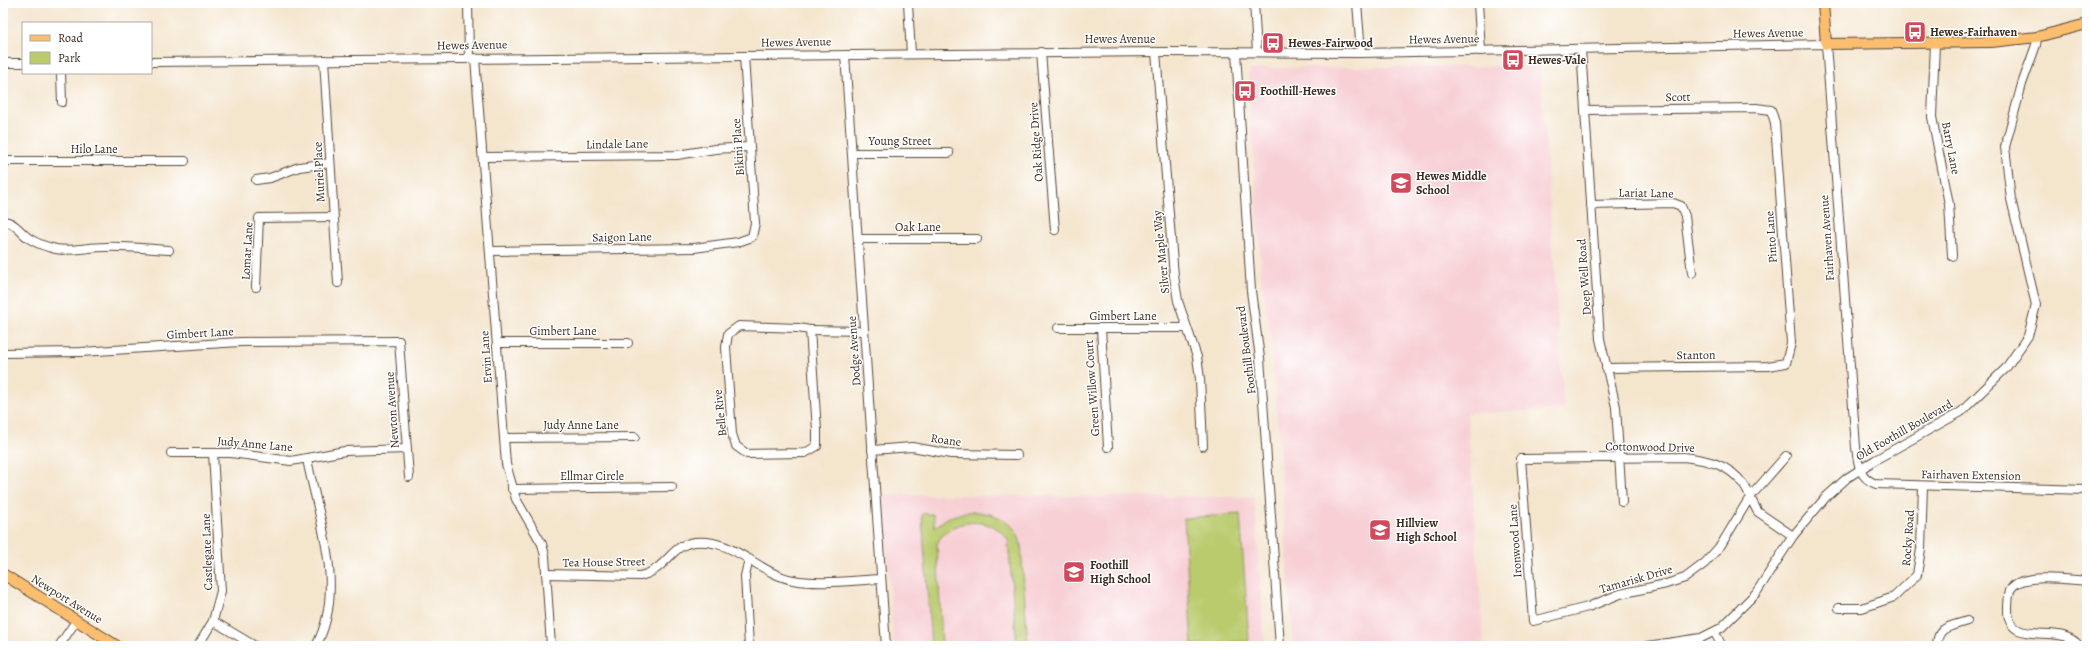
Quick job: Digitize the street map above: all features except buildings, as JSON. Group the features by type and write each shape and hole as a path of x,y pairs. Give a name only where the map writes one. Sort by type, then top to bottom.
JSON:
{"main road":[{"name":"Fairhaven Avenue","path":"1823,3 1826,44"},
{"name":"Hewes Avenue","path":"1826,44 1992,42 2037,37 2087,24"},
{"name":"Newport Avenue","path":"3,574 117,646"}],"street":[{"name":"Ervin Lane","path":"468,3 472,58 484,157 506,464 512,489 524,516 542,544 546,556 551,646"},
{"path":"908,3 911,54"},
{"path":"1254,3 1257,52"},
{"path":"1357,3 1361,53"},
{"path":"1478,3 1481,51"},
{"name":"Old Foothill Boulevard","path":"1647,646 1691,640 1715,633 1734,618 1756,594 1793,536 1820,502 1842,482 1860,470 1961,412 2006,368 2028,336 2036,305 2011,199 2005,147 2022,84 2036,45 2037,37"},
{"name":"Barry Lane","path":"1935,43 1932,117 1947,190 1952,256"},
{"name":"Hewes Avenue","path":"152,62 1041,52 1361,53 1581,50 1826,44"},
{"name":"Fairhaven Avenue","path":"1826,44 1856,447 1860,470"},
{"name":"Deep Well Road","path":"1581,50 1600,338 1616,407 1618,458 1622,502"},
{"name":"Oak Ridge Drive","path":"1041,52 1055,230"},
{"name":"Silver Maple Way","path":"1156,52 1174,276 1178,301 1197,357 1200,379 1203,446"},
{"name":"Foothill Boulevard","path":"1236,52 1250,291 1260,358 1280,646"},
{"name":"Dodge Avenue","path":"845,55 886,646"},
{"name":"Bikini Place","path":"744,56 755,224 752,237"},
{"name":"Muriel Place","path":"324,60 338,283"},
{"path":"3,63 22,63"},
{"path":"61,74 62,102"},
{"name":"Scott","path":"1585,110 1756,108 1771,110"},
{"name":"Pinto Lane","path":"1771,110 1775,123 1791,343 1786,363"},
{"name":"Lindale Lane","path":"484,157 677,156 715,149 750,147"},
{"name":"Young Street","path":"852,154 949,153"},
{"name":"Hilo Lane","path":"3,161 185,161"},
{"path":"256,180 270,178 299,167 330,163"},
{"name":"Lariat Lane","path":"1591,205 1673,203 1681,206 1685,216 1692,273"},
{"name":"Lomar Lane","path":"256,287 259,218 333,217"},
{"path":"3,221 9,222 28,238 40,245 56,249 70,251 105,246 169,250"},
{"name":"Saigon Lane","path":"490,251 694,248 738,242 752,237"},
{"name":"Oak Lane","path":"858,239 978,240"},
{"name":"Belle Rive","path":"810,330 817,430 816,446 805,453 747,454 736,446 732,434 726,347 728,334 740,326 864,331"},
{"name":"Gimbert Lane","path":"1058,328 1187,328"},
{"name":"Green Willow Court","path":"1101,328 1108,447"},
{"name":"Gimbert Lane","path":"3,353 81,352 240,342 399,341"},
{"name":"Newton Avenue","path":"399,341 409,477"},
{"name":"Gimbert Lane","path":"497,343 628,343"},
{"name":"Stanton","path":"1606,368 1768,366 1786,363"},
{"name":"Judy Anne Lane","path":"504,438 635,437"},
{"name":"Roane","path":"872,450 912,447 951,454 1017,455"},
{"name":"Judy Anne Lane","path":"171,453 244,454 280,460 307,459 345,451 407,449"},
{"name":"Castlegate Lane","path":"198,646 213,621 219,606 222,581 213,453"},
{"name":"Tamarisk Drive","path":"1533,621 1588,606 1620,594 1685,578 1705,563 1721,545 1750,497 1786,456"},
{"name":"Cottonwood Drive","path":"1521,459 1684,457 1706,460 1724,467 1735,475 1743,484 1758,512 1793,536"},
{"path":"307,459 314,495 325,537 329,592 327,614 316,646"},
{"name":"Ironwood Lane","path":"1521,459 1533,621"},
{"name":"Fairhaven Extension","path":"1860,470 1864,478 1876,484 2087,490"},
{"name":"Rocky Road","path":"1839,608 1862,608 1894,597 1917,575 1921,549 1923,486"},
{"name":"Ellmar Circle","path":"512,489 672,488"},
{"name":"Tea House Street","path":"546,574 618,576 650,574 659,568 674,552 685,545 695,542 720,545 749,558 772,573 793,580 882,579"},
{"path":"749,558 744,576 749,646"},
{"path":"2080,646 2073,638 2063,635 2024,634 2014,629 2009,620 2010,592 2014,584 2025,579 2087,581"},
{"path":"59,646 76,621"},
{"path":"213,621 255,646"},
{"path":"1937,646 1937,635 1940,631 1967,621"},
{"path":"1715,633 1722,646"}],"shaded area":[{"name":"Hewes Middle School","path":"1540,66 1564,410 1467,413 1484,646 1293,646 1270,331 1262,285 1248,75 1251,70 1258,68"},
{"name":"Foothill High School","path":"883,495 1254,497 1265,646 894,646"}],"green space":[{"path":"965,512 983,513 1000,518 1014,529 1018,536 1021,545 1028,646 1017,646 1008,540 1001,532 992,526 971,522 960,524 951,529 943,535 937,544 942,646 931,646 922,514 933,514 935,527 947,518"},
{"path":"1240,514 1249,641 1192,645 1184,518"}],"place":[{"name":"Hewes-Fairhaven","path":"1915,32"},
{"name":"Hewes-Fairwood","path":"1273,43"},
{"name":"Hewes-Vale","path":"1513,60"},
{"name":"Foothill-Hewes","path":"1245,91"},
{"name":"Hewes Middle School","path":"1401,183"},
{"name":"Hillview High School","path":"1380,530"},
{"name":"Foothill High School","path":"1074,572"}]}
